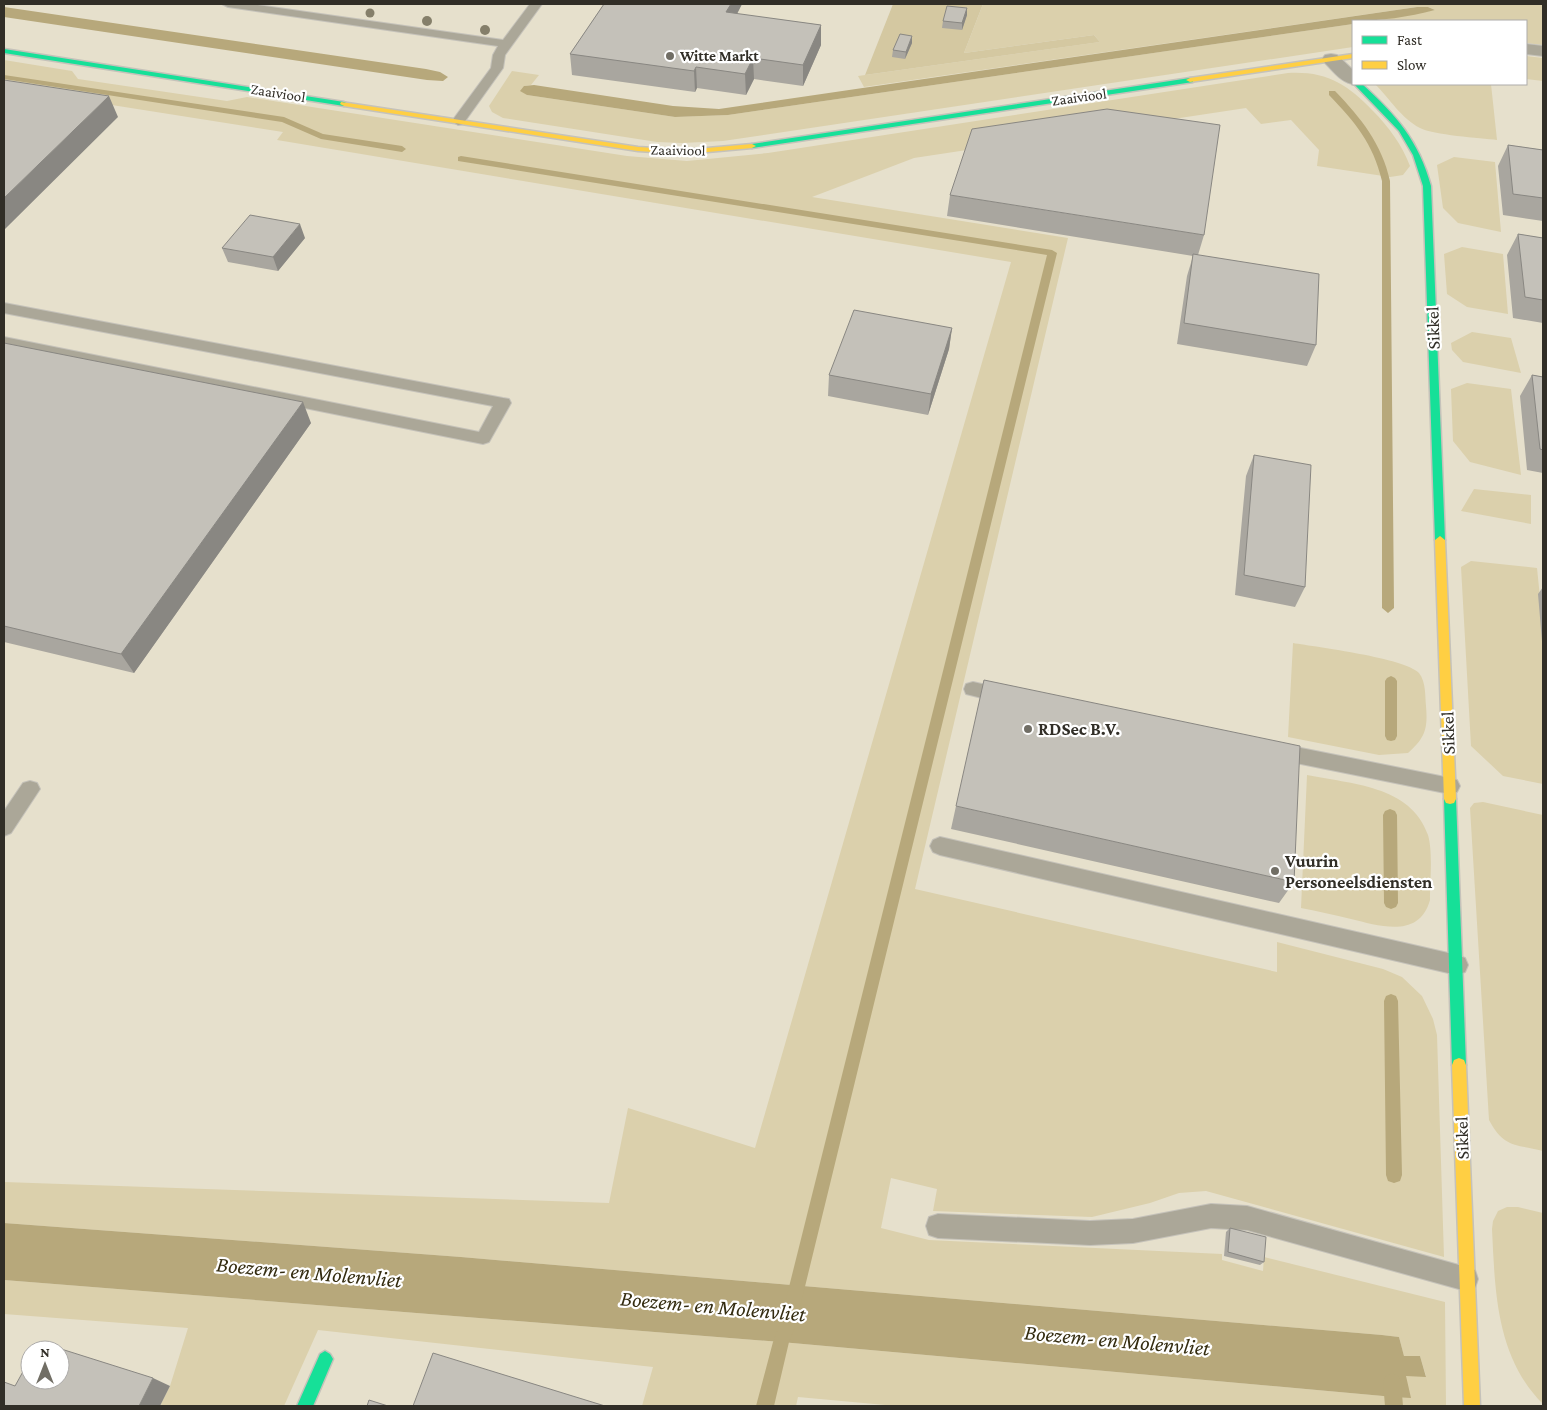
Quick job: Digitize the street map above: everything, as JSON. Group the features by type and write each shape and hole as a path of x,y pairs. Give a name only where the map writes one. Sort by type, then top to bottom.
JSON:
{"street":[{"path":"1527,49 1543,51"},
{"name":"Zaaiviool","path":"4,51 638,148 702,152 1352,56"},
{"path":"1331,59 1352,78"},
{"name":"Sikkel","path":"1359,85 1389,113 1410,138 1422,163 1427,186 1472,1406"},
{"path":"305,1406 325,1359"}],"lane":[{"path":"228,4 506,44"},
{"path":"458,121 497,68 499,55 536,4"},
{"path":"4,308 503,403 483,438 4,342"},
{"path":"973,689 1021,699"},
{"path":"1261,748 1450,786"},
{"path":"4,827 30,789"},
{"path":"940,846 1456,965"},
{"path":"938,1226 1090,1232 1133,1231 1211,1216 1237,1217 1264,1222 1466,1279"}],"shaded area":[{"path":"4,4 893,4 865,75 1312,11 1543,4 1543,1406 4,1406"},
{"path":"893,4 983,4 964,53 1094,35 1100,42 865,75"},
{"path":"983,4 1543,4 1543,45 1527,43 1527,20 1379,20 1435,10 1428,7 1417,7 864,87 858,76 1100,42 1094,35 964,53"},
{"path":"1352,24 1352,47 723,141 657,142 503,118 492,112 489,106 512,71 539,75 531,85 524,86 527,95 675,117 728,115"},
{"path":"1527,56 1543,58 1543,81 1527,79"},
{"path":"4,60 72,71 78,79 227,101 247,97 627,156 687,161 768,153 1288,73 1314,74 1325,77 1354,93 1384,123 1403,151 1410,166 1403,175 1390,177 1317,166 1319,150 1291,120 1261,124 1246,108 914,158 812,197 1068,238 915,889 1277,972 1277,942 1383,969 1402,977 1422,996 1433,1019 1437,1035 1444,1257 1206,1191 1179,1193 1150,1203 1092,1217 933,1211 937,1189 891,1178 881,1228 929,1240 1222,1254 1222,1260 1263,1271 1264,1257 1445,1302 1446,1406 896,1406 798,1397 796,1406 642,1406 653,1367 318,1330 284,1406 160,1406 170,1386 188,1328 4,1314 4,1280 781,1342 1394,1397 1406,1376 1426,1376 1420,1356 1404,1356 1399,1337 1382,1335 461,1257 4,1223 4,1182 609,1203 628,1108 755,1148 1011,262 277,140 283,132 4,88"},
{"path":"1376,85 1491,85 1497,140 1426,130 1413,124"},
{"path":"1454,157 1495,162 1501,232 1458,223 1443,208 1437,165"},
{"path":"1462,247 1503,254 1508,314 1467,307 1447,294 1444,254"},
{"path":"1472,332 1511,338 1521,373 1463,362 1452,350 1451,343"},
{"path":"1467,383 1511,389 1521,475 1470,462 1453,441 1451,389"},
{"path":"1474,489 1531,495 1531,524 1461,511"},
{"path":"1471,561 1537,568 1543,627 1543,784 1503,776 1471,746 1461,567"},
{"path":"1293,643 1379,658 1411,668 1419,673 1424,684 1426,714 1426,727 1422,738 1408,753 1379,755 1288,737"},
{"path":"1307,775 1360,785 1394,796 1420,818 1430,842 1431,876 1430,900 1425,912 1417,920 1408,925 1386,926 1301,908"},
{"path":"1483,802 1543,815 1543,1151 1505,1140 1494,1129 1489,1120 1470,808 1474,803"},
{"path":"1507,1207 1518,1207 1543,1213 1543,1404 1527,1386 1516,1366 1501,1322 1497,1299 1492,1229 1493,1221 1498,1211"}],"water":[{"path":"4,7 426,69 440,72 448,77 443,81 427,80 4,17"},
{"path":"1417,7 1428,7 1435,10 1394,18 1352,20 1352,24 728,115 675,117 527,95 520,91 524,86 534,85 673,106 719,109"},
{"name":"Boezem- en Molenvliet","path":"4,1223 461,1257 1382,1335 1399,1337 1404,1356 1420,1356 1426,1377 1406,1376 1411,1398 1394,1397 781,1342 4,1280"}],"building":[{"path":"604,4 731,4 726,12 821,25 803,65 753,58 745,74 696,67 694,71 570,54"},
{"path":"947,6 967,8 962,23 943,21"},
{"path":"900,34 912,36 906,52 893,50"},
{"path":"4,80 109,96 4,198"},
{"path":"1107,109 1220,125 1204,235 950,195 972,129"},
{"path":"1508,145 1543,150 1543,198 1513,194"},
{"path":"250,215 300,224 273,257 222,248"},
{"path":"1518,234 1543,238 1543,300 1525,297"},
{"path":"1193,254 1319,274 1316,345 1184,323"},
{"path":"854,310 952,328 931,394 829,375"},
{"path":"4,343 303,402 121,654 4,626"},
{"path":"1532,375 1543,377 1543,450 1540,449"},
{"path":"1254,455 1311,465 1305,587 1244,575"},
{"path":"984,680 1300,746 1294,882 956,806"},
{"path":"1230,1228 1266,1237 1264,1262 1228,1252"},
{"path":"70,1352 153,1378 139,1406 4,1406 4,1382 15,1386 20,1377 20,1390 70,1390"},
{"path":"433,1353 605,1406 413,1406"},
{"path":"369,1400 388,1406 367,1406"}],"waterway":[{"path":"4,77 284,120 321,136 402,149"},
{"path":"1332,93 1367,133 1379,154 1386,181 1388,608"},
{"name":"Boezem- en Molenvliet","path":"461,159 1052,253 793,1303"},
{"path":"1391,681 1391,736"},
{"path":"1390,815 1391,903"},
{"path":"1391,1001 1394,1175"},
{"name":"Boezem- en Molenvliet","path":"765,1406 781,1342 787,1327"},
{"path":"1392,1382 1394,1406"}],"traffic: fast":[{"path":"4,51 344,104"},
{"path":"752,146 1190,80"},
{"path":"1359,85 1402,129 1417,155 1427,186 1440,540"},
{"path":"1450,799 1459,1065"},
{"path":"305,1406 325,1359"}],"traffic: slow":[{"path":"1190,80 1352,56"},
{"path":"344,104 638,149 685,152 752,146"},
{"path":"1440,540 1450,799"},
{"path":"1459,1065 1472,1406"}],"place":[{"name":"Witte Markt","path":"670,56"},
{"name":"RDSec B.V.","path":"1028,729"},
{"name":"Vuurin Personeelsdiensten","path":"1275,871"}]}
